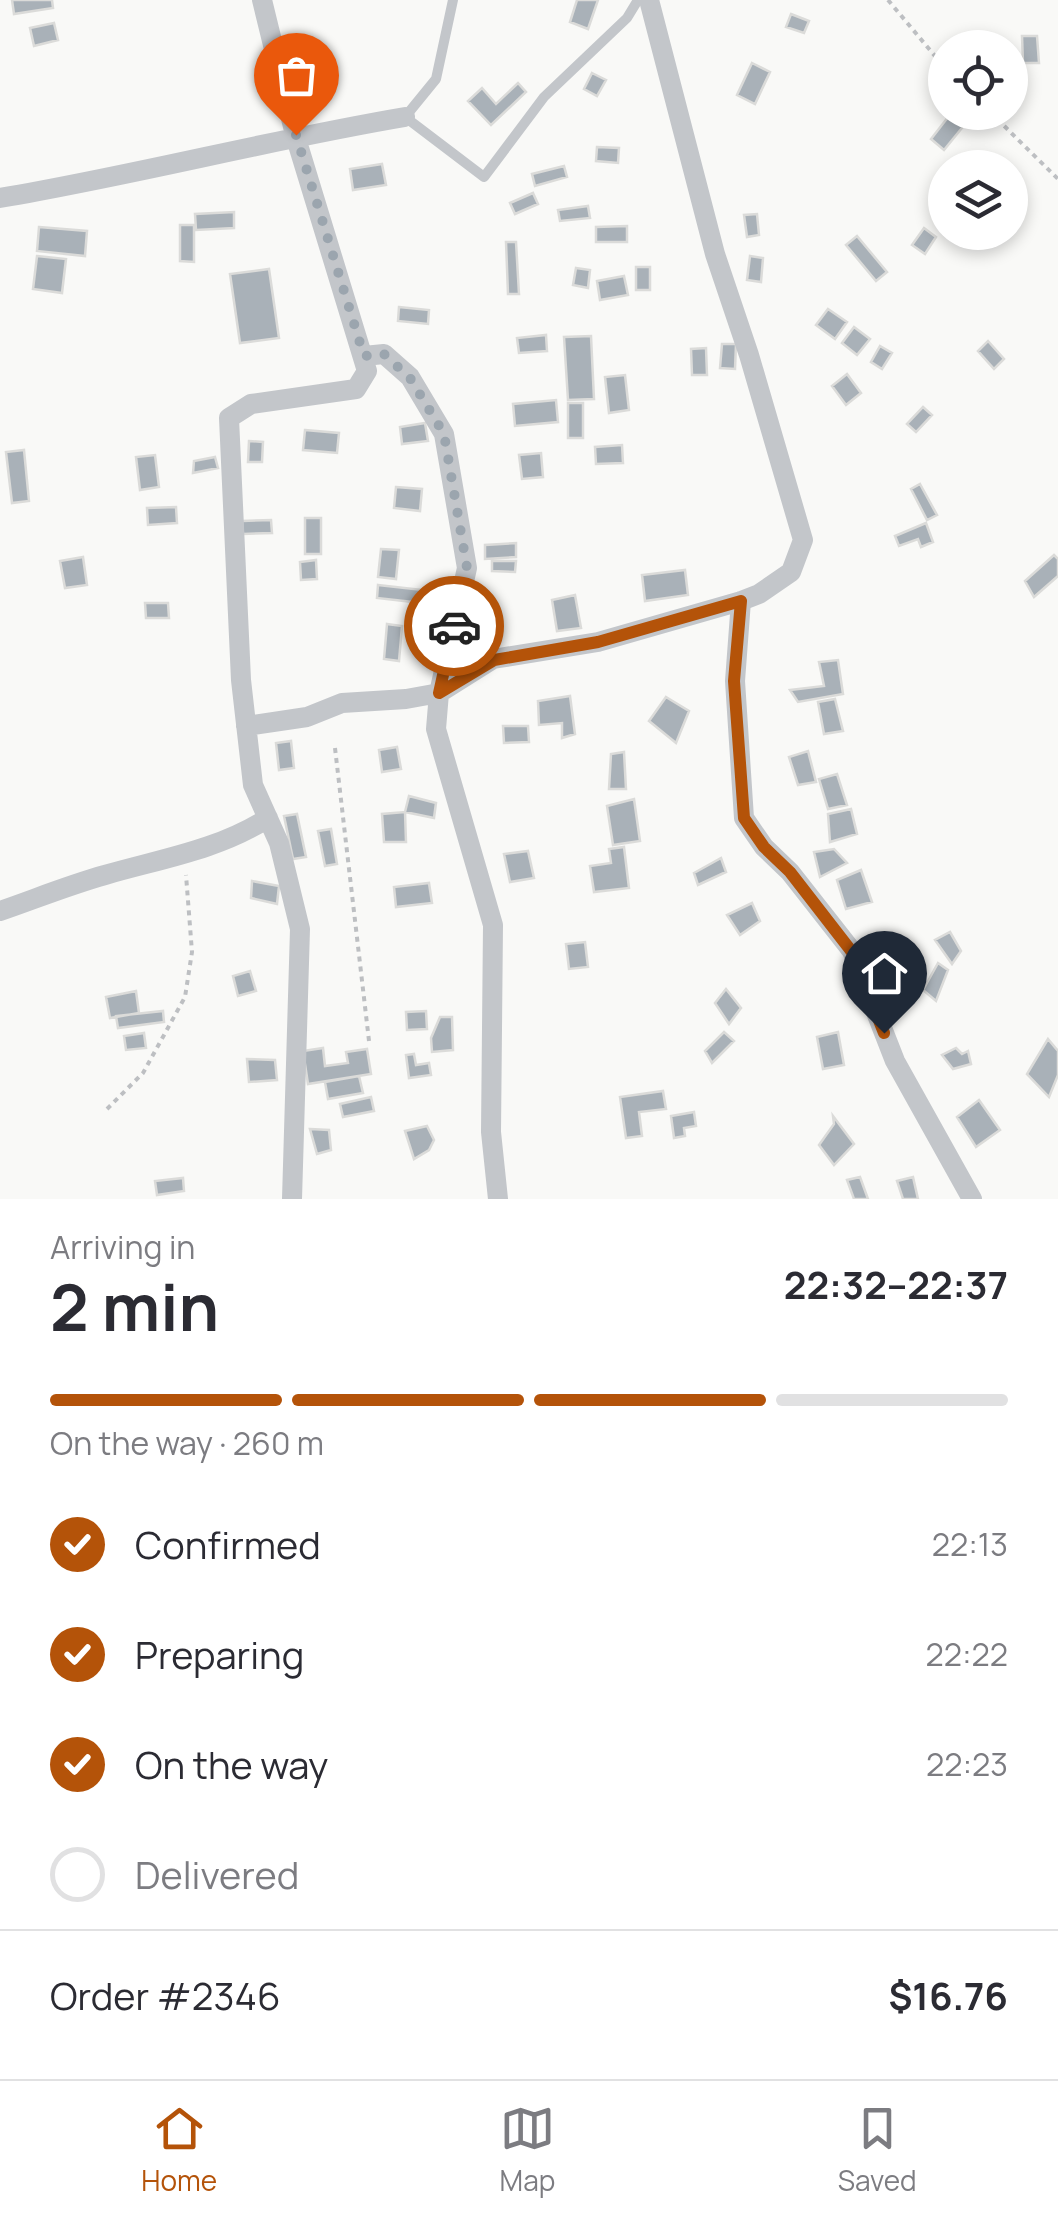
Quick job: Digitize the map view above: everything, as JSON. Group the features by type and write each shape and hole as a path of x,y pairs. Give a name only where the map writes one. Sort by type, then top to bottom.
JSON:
{"street":[{"path":"262,0 296,135 367,371 356,390 252,404 229,418 241,680 252,785 279,843 300,929 292,1199"},
{"path":"246,726 308,717 342,702 439,693 494,660 598,642 741,601 759,594 790,572 802,540 750,356 715,254 649,0"},
{"path":"0,198 84,184 296,135 405,117"},
{"path":"364,356 384,354 410,378 444,434 467,568 439,693 436,729 493,925 492,1132 498,1199"},
{"path":"741,601 734,681 744,818 852,952 895,1061 972,1199"},
{"path":"0,912 101,876 184,856 268,818"}],"lane":[{"path":"452,0 436,79 405,117 484,177 544,97 627,18 638,0"}],"path":[{"path":"888,0 928,48"},
{"path":"1008,130 1058,179"},
{"path":"334,748 369,1041"},
{"path":"107,1109 142,1074 185,997 192,952 184,856"}],"building":[{"path":"12,0 52,0 53,8 14,14"},
{"path":"577,0 598,0 588,29 570,22"},
{"path":"791,14 809,21 804,33 786,27"},
{"path":"54,23 58,40 34,46 30,28"},
{"path":"1028,36 1037,36 1039,63 1028,63"},
{"path":"752,63 770,72 755,104 737,95"},
{"path":"592,73 606,80 597,96 584,89"},
{"path":"518,83 526,92 491,125 468,101 482,88 496,104"},
{"path":"938,130 960,130 944,150 931,139"},
{"path":"597,147 619,148 618,163 596,161"},
{"path":"382,164 386,185 353,190 350,169"},
{"path":"564,166 567,177 535,186 532,174"},
{"path":"533,193 538,204 515,214 510,203"},
{"path":"588,206 590,218 560,221 558,210"},
{"path":"234,212 234,228 196,230 195,214"},
{"path":"757,214 759,235 747,237 744,215"},
{"path":"180,225 194,225 194,262 180,261"},
{"path":"627,226 627,242 596,242 596,227"},
{"path":"39,227 87,231 85,256 37,251"},
{"path":"924,228 928,231 925,254 912,245"},
{"path":"857,236 887,272 876,281 846,245"},
{"path":"506,242 516,242 519,294 508,294"},
{"path":"37,256 66,259 62,293 33,289"},
{"path":"750,256 763,258 761,282 747,280"},
{"path":"636,267 650,267 650,290 636,290"},
{"path":"576,268 590,270 588,288 573,285"},
{"path":"269,269 279,338 240,343 230,274"},
{"path":"624,276 628,295 600,300 597,281"},
{"path":"399,307 429,310 428,324 398,321"},
{"path":"828,309 847,322 835,339 816,325"},
{"path":"854,327 870,339 857,355 842,343"},
{"path":"546,335 547,351 519,353 517,338"},
{"path":"591,336 594,399 568,400 564,337"},
{"path":"988,341 1004,359 994,369 978,351"},
{"path":"722,344 736,344 735,369 720,368"},
{"path":"880,346 892,353 882,369 871,362"},
{"path":"706,348 707,375 692,375 691,349"},
{"path":"847,374 861,393 846,405 832,386"},
{"path":"625,375 629,410 609,413 605,377"},
{"path":"556,400 558,422 515,426 513,404"},
{"path":"568,403 583,403 583,438 568,438"},
{"path":"923,407 932,415 916,432 907,424"},
{"path":"425,423 428,441 402,444 400,427"},
{"path":"305,430 339,433 337,453 303,450"},
{"path":"249,441 263,442 262,462 248,462"},
{"path":"622,445 623,463 596,464 595,447"},
{"path":"24,450 29,501 12,503 6,452"},
{"path":"541,453 543,477 522,479 519,455"},
{"path":"155,455 159,487 140,490 136,457"},
{"path":"215,457 218,468 193,473 194,461"},
{"path":"920,484 937,515 927,520 911,489"},
{"path":"396,487 422,489 420,511 394,508"},
{"path":"176,507 177,523 148,525 147,508"},
{"path":"305,518 321,518 321,554 305,554"},
{"path":"271,520 272,533 243,534 242,521"},
{"path":"926,523 933,542 921,547 918,539 899,546 895,536"},
{"path":"516,543 516,557 485,559 485,545"},
{"path":"381,549 399,550 396,579 378,577"},
{"path":"1054,555 1058,559 1058,576 1034,597 1025,581"},
{"path":"83,557 87,585 65,588 60,561"},
{"path":"316,560 317,579 301,580 300,562"},
{"path":"492,561 516,561 515,572 492,571"},
{"path":"685,570 688,595 645,601 642,575"},
{"path":"378,585 423,590 422,603 377,598"},
{"path":"575,595 581,628 557,631 552,600"},
{"path":"145,603 168,603 169,618 146,618"},
{"path":"387,624 402,626 399,661 384,659"},
{"path":"838,660 843,694 798,702 790,690 824,686 819,662"},
{"path":"570,696 575,734 562,738 562,723 539,725 538,701"},
{"path":"666,697 689,711 676,743 649,721"},
{"path":"835,699 843,731 824,734 818,702"},
{"path":"503,726 528,726 529,742 504,743"},
{"path":"291,741 294,768 279,770 276,743"},
{"path":"397,747 401,769 382,772 379,750"},
{"path":"808,751 816,782 798,785 789,757"},
{"path":"624,752 626,789 609,789 611,754"},
{"path":"837,774 847,805 828,809 819,779"},
{"path":"409,796 436,803 434,818 405,812"},
{"path":"634,799 640,841 613,845 607,806"},
{"path":"851,809 857,834 830,842 828,814"},
{"path":"405,812 406,842 384,842 382,814"},
{"path":"297,814 306,857 293,859 284,816"},
{"path":"331,829 337,864 325,866 318,831"},
{"path":"624,847 629,888 594,892 590,866 611,863 609,849"},
{"path":"834,849 847,863 820,877 814,852"},
{"path":"528,851 534,878 510,882 504,854"},
{"path":"721,858 726,872 698,885 694,873"},
{"path":"861,870 872,902 846,909 837,880"},
{"path":"252,881 279,886 277,904 251,898"},
{"path":"429,883 432,903 396,907 394,887"},
{"path":"752,903 760,921 740,935 727,915"},
{"path":"950,932 961,951 952,964 935,940"},
{"path":"585,942 588,967 569,969 566,944"},
{"path":"938,963 948,970 936,1001 923,990"},
{"path":"250,971 256,991 238,996 233,976"},
{"path":"890,982 909,997 903,1012 882,995"},
{"path":"726,989 741,1008 729,1024 715,1003"},
{"path":"136,991 139,1013 110,1018 106,997"},
{"path":"163,1011 164,1022 118,1028 116,1016"},
{"path":"426,1011 427,1029 407,1030 406,1012"},
{"path":"440,1017 452,1017 453,1050 432,1052 431,1038"},
{"path":"724,1032 734,1041 712,1063 705,1051"},
{"path":"838,1032 844,1065 823,1069 817,1037"},
{"path":"144,1033 146,1048 126,1050 124,1036"},
{"path":"1048,1039 1058,1051 1058,1075 1049,1097 1027,1074"},
{"path":"323,1048 325,1066 348,1063 346,1052 367,1049 371,1074 308,1084 303,1051"},
{"path":"956,1048 962,1054 968,1051 971,1064 953,1069 942,1055"},
{"path":"414,1054 416,1065 429,1063 431,1075 409,1078 406,1055"},
{"path":"247,1059 275,1060 277,1080 249,1082"},
{"path":"359,1076 363,1093 328,1099 325,1082"},
{"path":"663,1091 666,1109 639,1112 642,1136 626,1138 620,1097"},
{"path":"371,1097 374,1111 343,1117 340,1104"},
{"path":"979,1100 1000,1130 976,1147 957,1117"},
{"path":"694,1112 696,1126 684,1128 685,1136 674,1138 671,1116"},
{"path":"833,1116 854,1144 834,1165 819,1145 834,1124"},
{"path":"427,1126 434,1140 429,1150 414,1159 405,1131"},
{"path":"310,1129 329,1130 331,1150 317,1154"},
{"path":"860,1177 868,1199 854,1199 847,1180"},
{"path":"913,1177 918,1199 903,1199 897,1181"},
{"path":"183,1178 184,1191 157,1195 155,1181"}],"way so far":[{"path":"296,135 364,356 384,354 410,378 444,434 467,568 454,626"}],"route":[{"path":"454,626 439,693 494,660 598,642 741,601 734,681 744,818 852,952 884,1033"}]}
